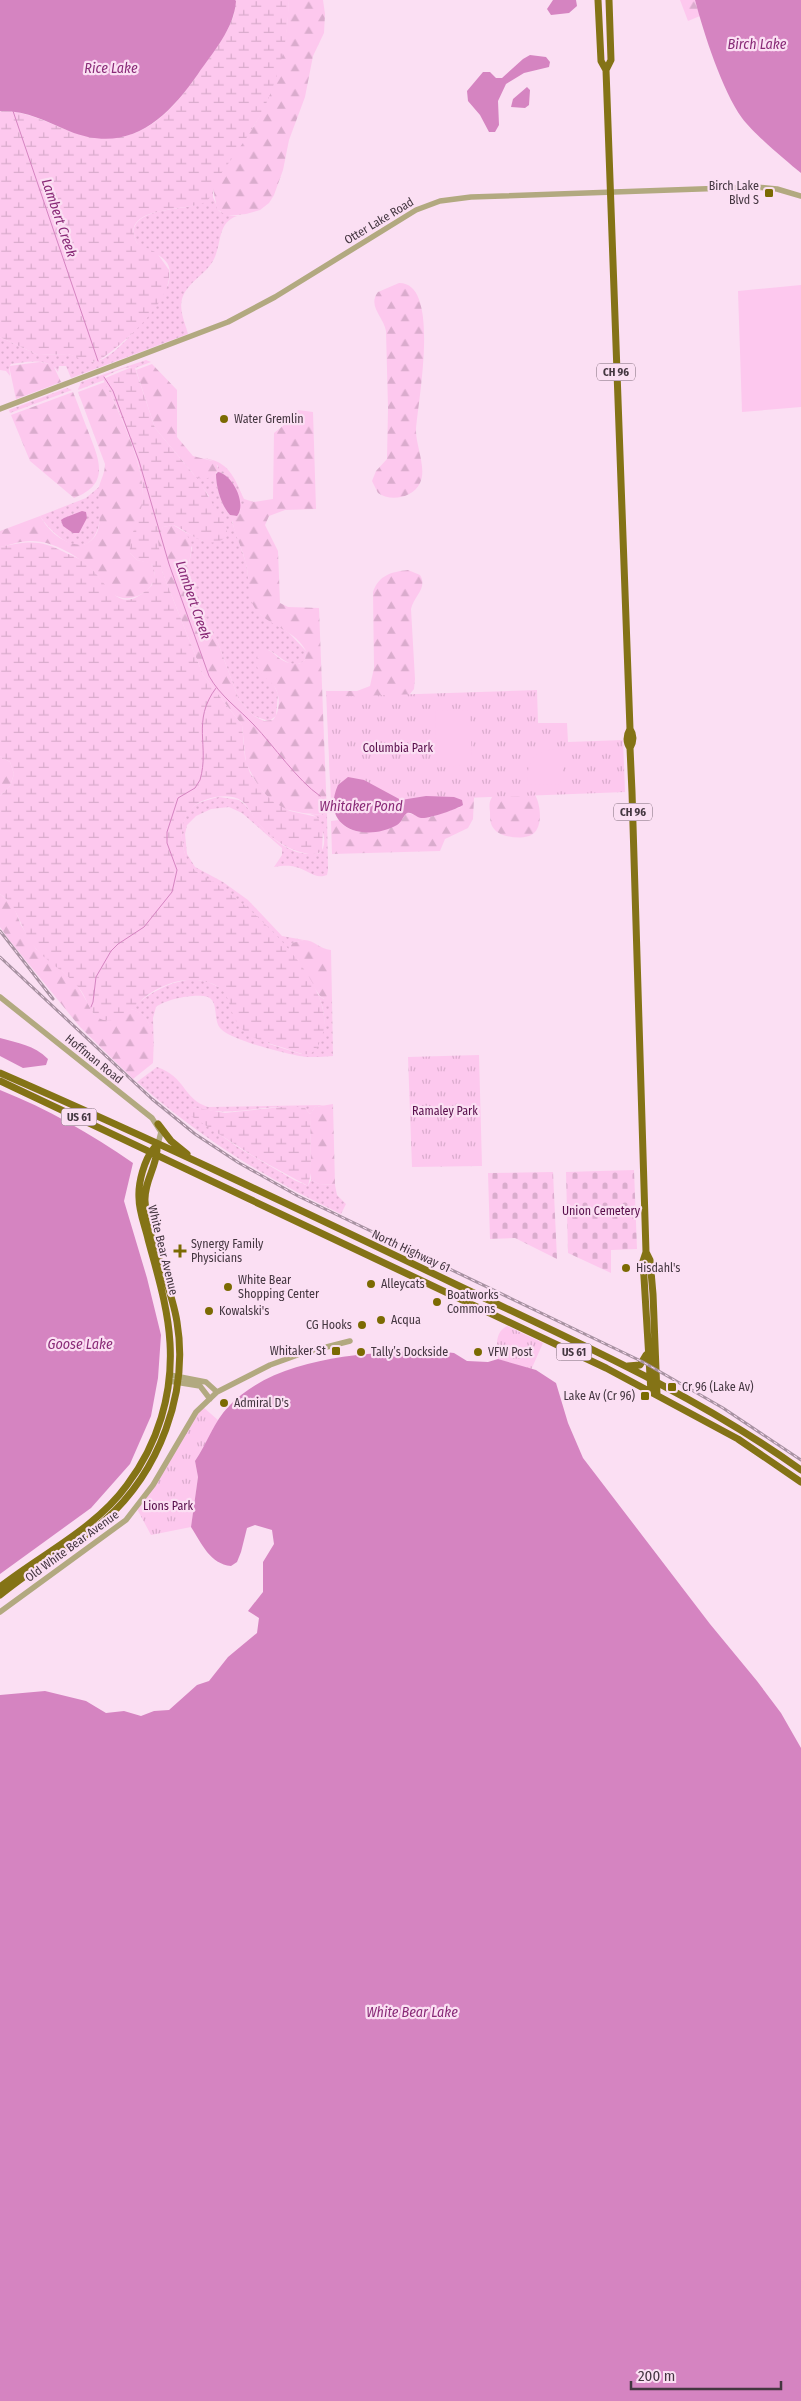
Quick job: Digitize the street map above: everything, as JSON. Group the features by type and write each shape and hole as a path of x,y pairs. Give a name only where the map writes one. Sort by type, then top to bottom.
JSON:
{"main road":[{"name":"CH 96","path":"598,0 601,61 606,70"},
{"name":"CH 96","path":"609,0 610,60 606,70 630,729 633,734 633,743 630,748 646,1252 643,1261 647,1350"},
{"name":"North Highway 61","path":"0,1073 195,1160 622,1364 725,1420 801,1470"},
{"name":"US 61","path":"0,1081 154,1153"},
{"path":"158,1124 176,1147 195,1160"},
{"name":"White Bear Avenue","path":"0,1587 94,1520 126,1487 145,1458 159,1428 169,1378 170,1343 166,1311 139,1200 141,1180 158,1144"},
{"name":"North Highway 61","path":"154,1153 574,1352 738,1439 801,1482"},
{"name":"White Bear Avenue","path":"0,1595 91,1532 124,1500 142,1477 167,1427 179,1379 178,1323 145,1202 146,1183 154,1153"},
{"name":"CH 96","path":"646,1252 650,1260 652,1280 654,1393"},
{"path":"622,1364 639,1366 647,1350"},
{"path":"647,1350 653,1381"}],"street":[{"name":"Otter Lake Road","path":"0,409 240,316 411,212 428,204 462,198 758,187 777,189 801,196"},
{"name":"Hoffman Road","path":"0,997 158,1124"},
{"path":"158,1124 161,1136 158,1144"},
{"name":"Old White Bear Avenue","path":"0,1612 126,1520 152,1485 194,1416 217,1392 270,1365 316,1349 350,1341"},
{"path":"169,1378 206,1382 217,1392"},
{"path":"179,1379 200,1386 210,1399"}],"green space":[{"path":"235,0 288,0 287,29 282,59 273,88 261,114 218,178 209,199 199,204 146,215 137,222 134,230 137,243 157,253 169,270 168,282 155,309 132,334 97,362 87,361 68,354 38,355 0,337 0,111 21,113 70,131 101,138 119,137 135,133 164,115 188,88 229,27 234,15"},
{"path":"288,0 323,0 325,14 324,33 313,56 305,97 289,140 283,170 274,195 269,203 260,210 227,216 217,209 213,188 226,164 254,126 268,98 283,48 288,15"},
{"path":"680,0 695,0 700,16 688,21"},
{"path":"213,188 213,197 219,211 230,216 237,216 226,223 214,259 188,288 182,299 182,312 188,334 71,378 66,366 59,366 58,372 54,367 43,362 11,364 9,367 10,376 6,371 0,370 0,337 38,355 68,354 94,362 114,351 135,330 154,305 168,285 170,275 169,268 162,258 137,243 134,232 136,224 142,218 152,214 195,205"},
{"path":"399,283 412,288 420,302 424,323 424,347 416,431 422,464 422,477 417,488 412,492 395,498 378,493 372,481 376,471 387,459 388,408 386,331 374,302 378,292"},
{"path":"801,285 801,407 742,412 738,291"},
{"path":"146,360 151,362 135,368 131,367 120,370 104,377 104,380 78,390 81,382"},
{"path":"40,362 53,365 61,382 16,399 9,366"},
{"path":"152,364 177,390 177,437 193,456 216,462 218,470 211,477 202,479 196,477 155,428 136,370"},
{"path":"132,367 135,368 155,428 200,482 227,529 227,536 213,543 198,539 173,525 163,527 158,540 162,571 203,675 242,725 245,758 250,773 263,792 275,803 290,811 317,817 323,827 322,851 314,854 300,852 281,844 270,835 242,801 237,798 216,797 197,804 187,814 182,829 185,853 196,872 233,896 272,931 301,965 313,984 321,1003 324,1022 321,1039 316,1049 310,1054 296,1052 254,1038 241,1028 236,1021 228,1000 220,988 203,981 189,980 168,984 149,994 118,1018 104,1020 97,1017 74,982 43,956 32,944 11,904 0,894 0,796 10,786 14,774 10,762 0,756 0,547 34,542 57,548 84,562 115,595 122,599 130,599 140,595 152,585 155,573 152,564 137,560 130,553 131,539 143,497 139,468 129,436 103,379"},
{"path":"105,382 130,438 142,484 142,505 130,553 137,560 151,563 155,577 147,590 134,597 126,598 111,593 89,567 57,546 39,541 30,541 0,547 0,531 40,516 48,528 63,540 83,545 91,541 96,535 100,519 99,487 105,464 78,392"},
{"path":"67,388 72,390 10,413 9,410"},
{"path":"73,392 99,464 97,480 92,487 74,498 30,461 11,415"},
{"path":"298,410 313,412 316,509 285,510 269,516 265,525 278,551 280,603 288,607 319,608 327,815 284,809 271,801 258,786 246,763 242,725 203,675 162,571 158,549 158,537 163,527 173,525 185,532 191,542 188,570 190,593 218,643 239,700 254,716 264,721 273,720 278,708 278,694 274,686 258,669 258,653 268,650 284,661 299,664 305,660 306,651 302,644 270,622 254,607 250,595 245,558 232,519 247,503 273,499 274,433 289,421"},
{"path":"203,458 212,460 225,466 230,471 244,499 254,502 240,510 236,490 222,473 217,473 218,466 213,461"},
{"path":"216,473 218,490 222,501 230,515 235,516 232,522 246,563 252,602 261,615 289,633 306,651 305,660 296,664 287,662 269,650 259,652 278,694 276,716 269,721 254,716 239,700 218,643 193,600 189,587 188,570 192,548 185,532 203,541 209,496 194,475 210,477"},
{"path":"99,487 101,506 99,526 94,537 87,543 80,545 72,544 64,540 40,516 86,498"},
{"path":"408,570 420,575 422,580 421,588 411,609 415,679 414,689 410,694 474,798 473,819 468,828 445,839 440,851 332,854 331,821 339,820 350,829 374,832 397,824 407,813 427,818 461,807 330,781 326,691 357,691 370,686 374,668 373,592 386,575"},
{"name":"Columbia Park","path":"537,690 538,723 567,723 568,742 623,740 625,792 331,803 327,697"},
{"path":"470,710 472,765 437,767 435,711"},
{"path":"562,749 562,780 559,784 527,785 529,768 534,757 545,751"},
{"path":"0,756 10,762 14,774 10,786 0,796"},
{"path":"495,794 535,795 540,813 538,828 532,835 527,837 509,837 495,830 491,822 490,807 491,800"},
{"path":"219,797 239,800 247,807 262,828 276,841 301,853 320,853 323,849 324,834 315,816 310,814 327,815 328,870 327,875 322,876 293,866 274,867 282,855 282,848 242,813 229,807 211,809 196,816 187,825 185,834 187,854 195,867 223,882 248,900 282,936 304,940 292,943 289,950 246,908 193,869 185,855 182,828 188,812 203,801"},
{"path":"0,894 13,905 21,925 36,949 76,983 94,1014 104,1019 109,1019 123,1015 131,1009 145,1017 149,1023 153,1039 153,1063 133,1079 80,1027 0,927"},
{"path":"304,940 331,950 332,999 326,1000 320,996 289,950 292,943"},
{"path":"193,979 208,982 223,989 228,996 235,1018 269,1044 301,1054 317,1047 324,1028 323,1009 318,995 324,999 332,999 333,1056 298,1056 247,1042 226,1033 218,1025 214,1003 208,997 203,996 174,999 156,1007 153,1018 154,1052 150,1026 147,1020 143,1015 131,1009 159,989 184,980"},
{"name":"Ramaley Park","path":"479,1055 482,1166 412,1167 408,1057"},
{"path":"157,1067 174,1076 194,1099 208,1107 324,1105 315,1107 310,1114 305,1108 291,1107 221,1111 193,1107 189,1113 239,1148 294,1180 308,1186 311,1180 319,1184 335,1185 337,1195 346,1204 341,1214 285,1186 234,1156 161,1103 137,1082"},
{"path":"333,1104 335,1185 319,1184 311,1180 310,1114 315,1107"},
{"path":"290,1106 305,1108 310,1114 311,1173 308,1186 253,1156 191,1116 188,1111 192,1107 225,1113"},
{"name":"Union Cemetery","path":"634,1170 637,1249 611,1250 611,1273 568,1253 566,1172"},
{"name":"Union Cemetery","path":"553,1172 557,1259 515,1238 490,1239 488,1173"},
{"path":"507,1326 543,1343 531,1370 498,1359 498,1336"},
{"name":"Lions Park","path":"202,1406 219,1421 195,1461 198,1477 191,1527 151,1535 136,1507"}],"water":[{"name":"Rice Lake","path":"0,0 236,1 231,21 222,40 173,106 144,129 127,136 110,139 90,137 69,131 27,114 0,111"},
{"path":"553,0 576,0 577,6 569,13 551,15 547,9"},
{"name":"Birch Lake","path":"695,0 801,0 801,173 778,154 742,118 727,93 714,61"},
{"path":"530,55 546,57 550,62 549,67 524,73 506,84 498,101 499,125 495,132 489,132 480,115 468,101 467,91 483,72 490,72 496,78 502,78"},
{"path":"527,87 530,90 529,105 525,108 511,107 513,99"},
{"path":"218,472 229,478 237,491 240,511 237,516 230,515 222,501 216,479"},
{"path":"82,511 86,512 87,518 79,533 73,533 63,526 61,520"},
{"name":"Whitaker Pond","path":"348,777 364,780 401,800 426,796 454,797 462,800 463,805 425,818 407,813 397,825 384,830 359,832 348,828 340,821 335,812 334,800 338,785"},
{"path":"0,1038 26,1045 43,1054 48,1059 46,1065 23,1068 0,1056"},
{"name":"Goose Lake","path":"0,1090 35,1105 69,1123 133,1163 124,1201 147,1278 161,1335 158,1378 151,1416 130,1464 91,1508 0,1574"},
{"name":"White Bear Lake","path":"436,1351 454,1353 467,1361 488,1362 498,1359 536,1370 556,1383 568,1423 583,1458 710,1624 757,1681 781,1713 801,1748 801,2401 0,2401 0,1695 45,1691 86,1701 106,1713 124,1711 141,1716 154,1711 169,1710 197,1685 209,1681 228,1657 257,1633 259,1618 248,1611 263,1592 263,1562 274,1544 272,1530 255,1525 247,1528 237,1562 231,1566 212,1557 191,1527 198,1477 195,1461 219,1419 229,1406 249,1389 273,1376 299,1366 354,1355"}],"waterway":[{"name":"Lambert Creek","path":"13,111 98,361"},
{"name":"Lambert Creek","path":"104,377 113,391 139,461 169,564 209,676 219,690 254,725 294,772 320,796"},
{"path":"91,1007 96,977 111,951 118,944 144,927 172,892 177,870 167,843 167,832 178,798 195,788 200,780 203,768 202,734 204,712 216,688"}],"railway":[{"path":"0,931 53,999"},
{"path":"0,957 152,1099 195,1134 239,1163 298,1196 643,1362 723,1408 801,1460"}],"place":[{"name":"Birch Lake Blvd S","path":"769,193"},
{"name":"Water Gremlin","path":"224,419"},
{"name":"Synergy Family Physicians","path":"180,1251"},
{"name":"Hisdahl's","path":"626,1268"},
{"name":"Alleycats","path":"371,1284"},
{"name":"White Bear Shopping Center","path":"228,1287"},
{"name":"Boatworks Commons","path":"437,1302"},
{"name":"Kowalski's","path":"209,1311"},
{"name":"Acqua","path":"381,1320"},
{"name":"CG Hooks","path":"362,1325"},
{"name":"Whitaker St","path":"336,1351"},
{"name":"Tally’s Dockside","path":"361,1352"},
{"name":"VFW Post","path":"478,1352"},
{"name":"Cr 96 (Lake Av)","path":"672,1387"},
{"name":"Lake Av (Cr 96)","path":"645,1396"},
{"name":"Admiral D's","path":"224,1403"}]}
